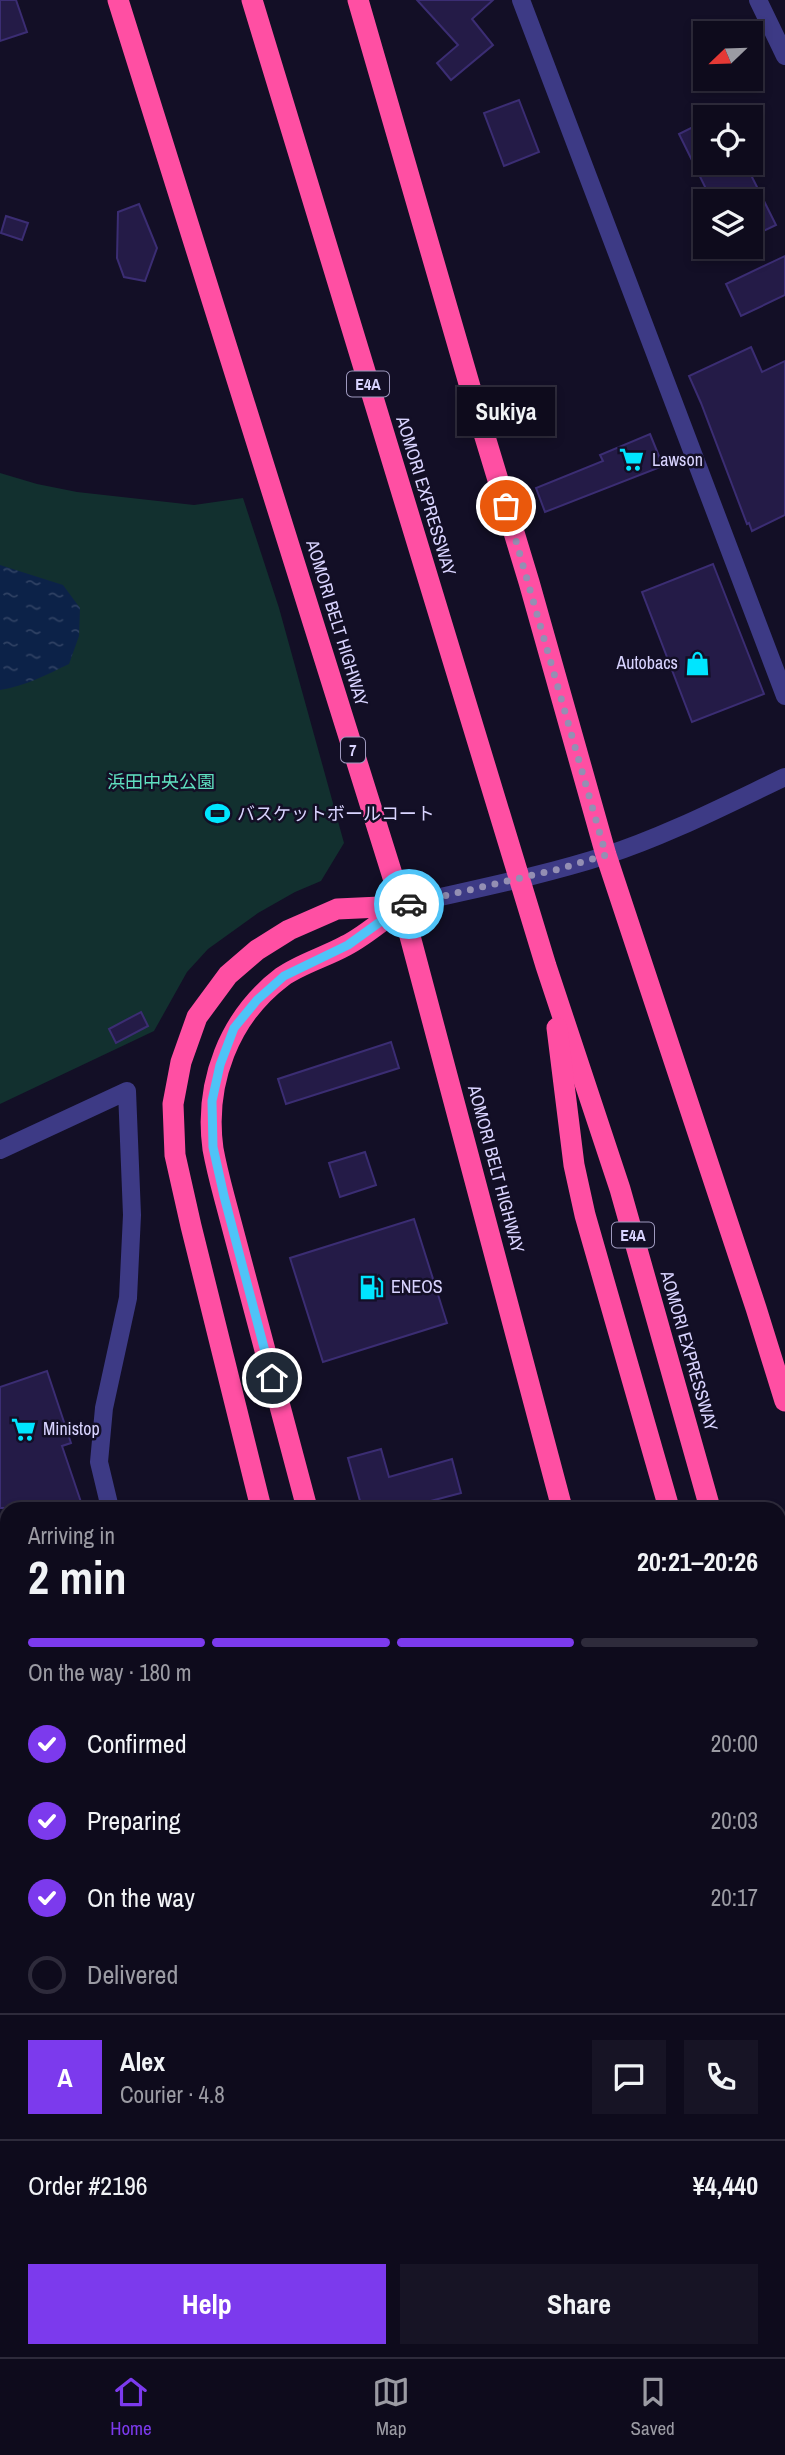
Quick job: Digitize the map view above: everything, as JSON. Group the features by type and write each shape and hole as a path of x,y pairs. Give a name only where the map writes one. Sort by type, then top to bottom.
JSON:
{"highway":[{"name":"AOMORI BELT HIGHWAY","path":"118,0 402,906 560,1502"},
{"name":"AOMORI EXPRESSWAY","path":"252,0 485,768 620,1189 708,1502"},
{"path":"358,0 606,855 785,1401"},
{"path":"260,1502 194,1239 176,1155 173,1104 181,1062 197,1017 228,975 257,950 289,930 337,909 402,906"},
{"path":"305,1502 224,1196 213,1147 212,1101 220,1065 234,1028 257,1000 284,976 348,945 402,906"},
{"name":"AOMORI EXPRESSWAY","path":"546,965 556,1016 574,1165 667,1502"}],"street":[{"path":"521,0 785,696"},
{"path":"758,0 785,56"},
{"path":"402,906 559,869 606,855 667,832 785,778"},
{"path":"0,1150 127,1091 132,1215 128,1298 104,1408 99,1462 109,1502"}],"green space":[{"name":"浜田中央公園","path":"0,473 77,492 194,505 243,498 279,608 344,843 321,881 258,913 208,949 187,972 154,1031 0,1104"}],"water":[{"path":"0,565 63,585 80,608 79,636 69,664 27,683 0,690"}],"building":[{"path":"0,0 16,0 27,32 0,41"},
{"path":"417,0 493,0 472,19 493,45 451,80 437,63 458,45"},
{"path":"519,100 539,152 504,166 484,113"},
{"path":"693,127 693,162 679,134"},
{"path":"699,175 751,175 758,189 706,189"},
{"path":"763,199 776,225 763,231"},
{"path":"139,204 157,248 145,281 124,277 117,258 118,212"},
{"path":"6,216 28,223 22,240 1,233"},
{"path":"785,256 785,295 741,316 726,284"},
{"path":"751,347 762,372 785,361 785,515 752,531 689,376"},
{"path":"650,434 663,466 545,512 536,488 603,461 600,455"},
{"path":"713,564 764,694 692,722 642,592"},
{"path":"141,1012 148,1026 116,1043 109,1029"},
{"path":"391,1042 399,1068 286,1104 278,1079"},
{"path":"365,1152 376,1185 340,1197 329,1163"},
{"path":"414,1219 447,1323 323,1362 290,1258"},
{"path":"47,1371 71,1443 62,1446 81,1502 0,1502 0,1387"},
{"path":"381,1449 389,1477 452,1459 461,1493 427,1502 360,1502 348,1458"}],"way so far":[{"path":"409,904 559,869 606,855 506,506"}],"place":[{"name":"Lawson","path":"632,460"},
{"name":"Sukiya","path":"506,506"},
{"name":"Autobacs","path":"698,663"},
{"name":"バスケットボールコート","path":"217,814"},
{"name":"ENEOS","path":"371,1287"},
{"name":"Ministop","path":"23,1429"}],"route":[{"path":"272,1378 213,1147 212,1101 220,1065 234,1028 257,1000 284,976 348,945 402,906 409,904"}]}
